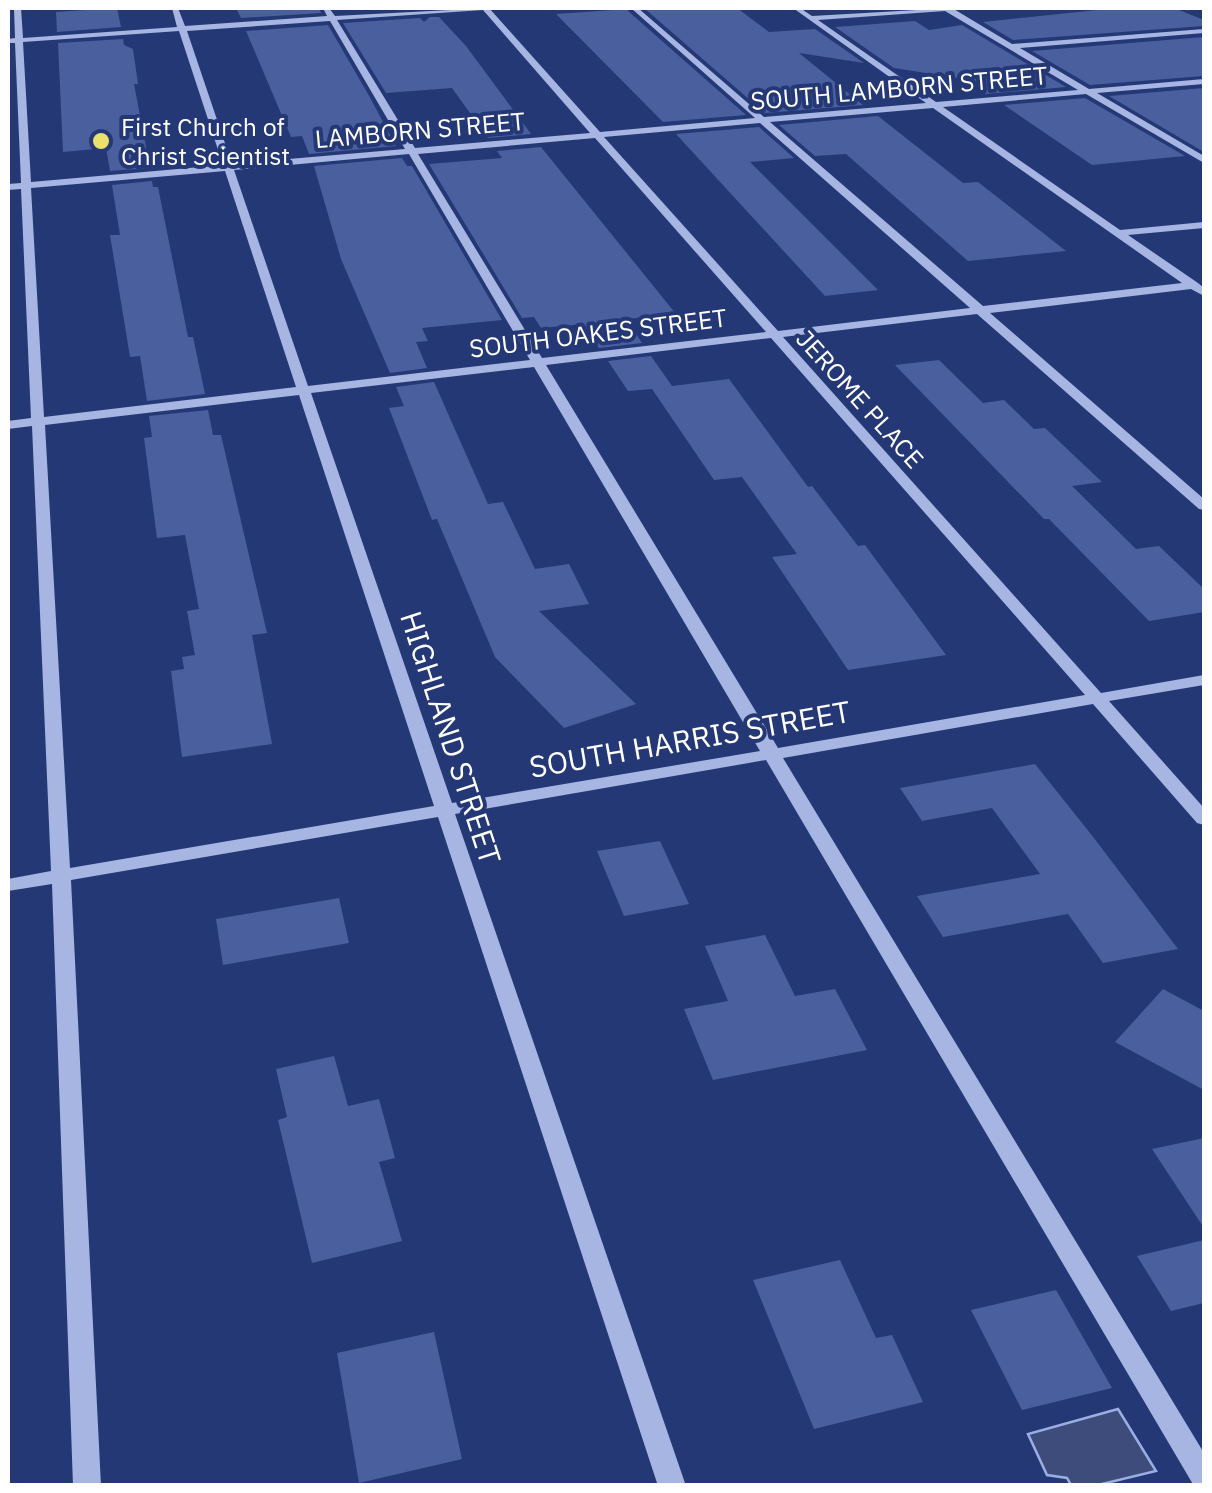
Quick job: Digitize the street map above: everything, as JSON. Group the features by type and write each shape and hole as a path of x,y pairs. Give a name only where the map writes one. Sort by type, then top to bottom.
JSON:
{"street":[{"path":"17,8 13,40 16,186 38,421 87,1486"},
{"name":"HIGHLAND STREET","path":"175,8 672,1486"},
{"path":"13,40 329,13 484,8"},
{"name":"JEROME PLACE","path":"484,8 1204,819"},
{"path":"634,8 1204,506"},
{"path":"796,8 1199,289"},
{"path":"811,18 947,8 1204,160"},
{"path":"329,13 1204,1477"},
{"path":"1012,46 1204,31"},
{"name":"SOUTH LAMBORN STREET","path":"597,135 1204,80"},
{"name":"LAMBORN STREET","path":"16,186 597,135"},
{"path":"1183,148 1204,146"},
{"path":"1119,233 1204,224"},
{"name":"SOUTH OAKES STREET","path":"8,425 1199,289"},
{"name":"SOUTH HARRIS STREET","path":"8,886 1204,680"}],"water":[{"path":"1118,1409 1156,1471 1098,1485 1071,1485 1067,1478 1047,1475 1028,1434"}],"building":[{"path":"117,8 121,27 57,32 56,12"},
{"path":"236,8 319,8 321,13 241,18"},
{"path":"644,8 737,8 769,32 815,29 864,63 799,53 863,105 765,113"},
{"path":"1174,8 1204,20 1204,26 1013,40 983,22 1107,9"},
{"path":"628,9 746,115 663,122 556,14"},
{"path":"439,17 466,46 531,134 488,138 452,88 386,93 343,23 420,18 424,22"},
{"path":"915,21 929,30 962,25 1066,87 986,94 964,79 894,68 835,27"},
{"path":"328,25 396,146 309,154 302,136 291,137 246,31"},
{"path":"1204,37 1204,76 1090,85 1032,51"},
{"path":"123,39 124,45 133,49 138,84 134,84 150,168 110,171 106,148 63,152 58,43"},
{"path":"1204,88 1204,152 1109,96"},
{"path":"1085,98 1185,156 1092,165 1004,105"},
{"path":"878,116 963,183 978,182 1066,251 968,261 846,154 815,156 779,125"},
{"path":"759,127 794,158 750,162 878,290 825,296 676,134"},
{"path":"541,147 676,314 626,319 642,343 599,348 584,324 541,328 534,317 522,318 429,164 502,158 497,151"},
{"path":"402,158 407,166 412,166 502,320 422,328 428,341 416,342 427,368 390,373 341,259 314,166"},
{"path":"152,181 153,187 158,187 188,337 193,337 205,394 147,401 140,356 130,357 110,235 120,235 112,185"},
{"path":"651,356 672,386 729,379 808,487 812,486 858,546 865,545 946,655 848,670 772,557 797,554 742,477 714,480 652,389 628,391 608,361"},
{"path":"939,360 983,403 1004,400 1034,429 1045,428 1102,482 1072,486 1136,549 1159,546 1204,589 1204,612 1149,621 895,365"},
{"path":"434,382 488,504 503,502 535,569 569,564 589,604 539,611 636,704 564,728 495,657 437,519 432,520 389,408 404,406 396,387"},
{"path":"208,410 213,435 221,435 267,633 252,635 272,744 182,757 171,671 184,669 182,657 195,655 187,611 199,609 185,535 157,538 144,438 152,437 149,416"},
{"path":"1035,764 1178,949 1103,963 1068,914 943,937 917,896 1040,874 992,808 922,821 900,788"},
{"path":"660,841 689,904 624,916 597,851"},
{"path":"339,898 349,943 223,965 216,919"},
{"path":"765,935 795,996 835,989 867,1050 713,1080 684,1009 728,1001 705,946"},
{"path":"1163,989 1204,1011 1204,1090 1115,1042"},
{"path":"334,1056 348,1106 379,1099 395,1158 379,1162 402,1241 312,1263 278,1120 287,1117 276,1069"},
{"path":"1204,1138 1204,1228 1152,1149"},
{"path":"1204,1240 1204,1303 1171,1311 1137,1256"},
{"path":"840,1260 876,1338 892,1335 923,1402 814,1429 753,1280"},
{"path":"1056,1290 1112,1388 1022,1410 971,1310"},
{"path":"434,1332 462,1459 359,1483 337,1353"}],"place":[{"name":"First Church of Christ Scientist","path":"101,141"}]}
